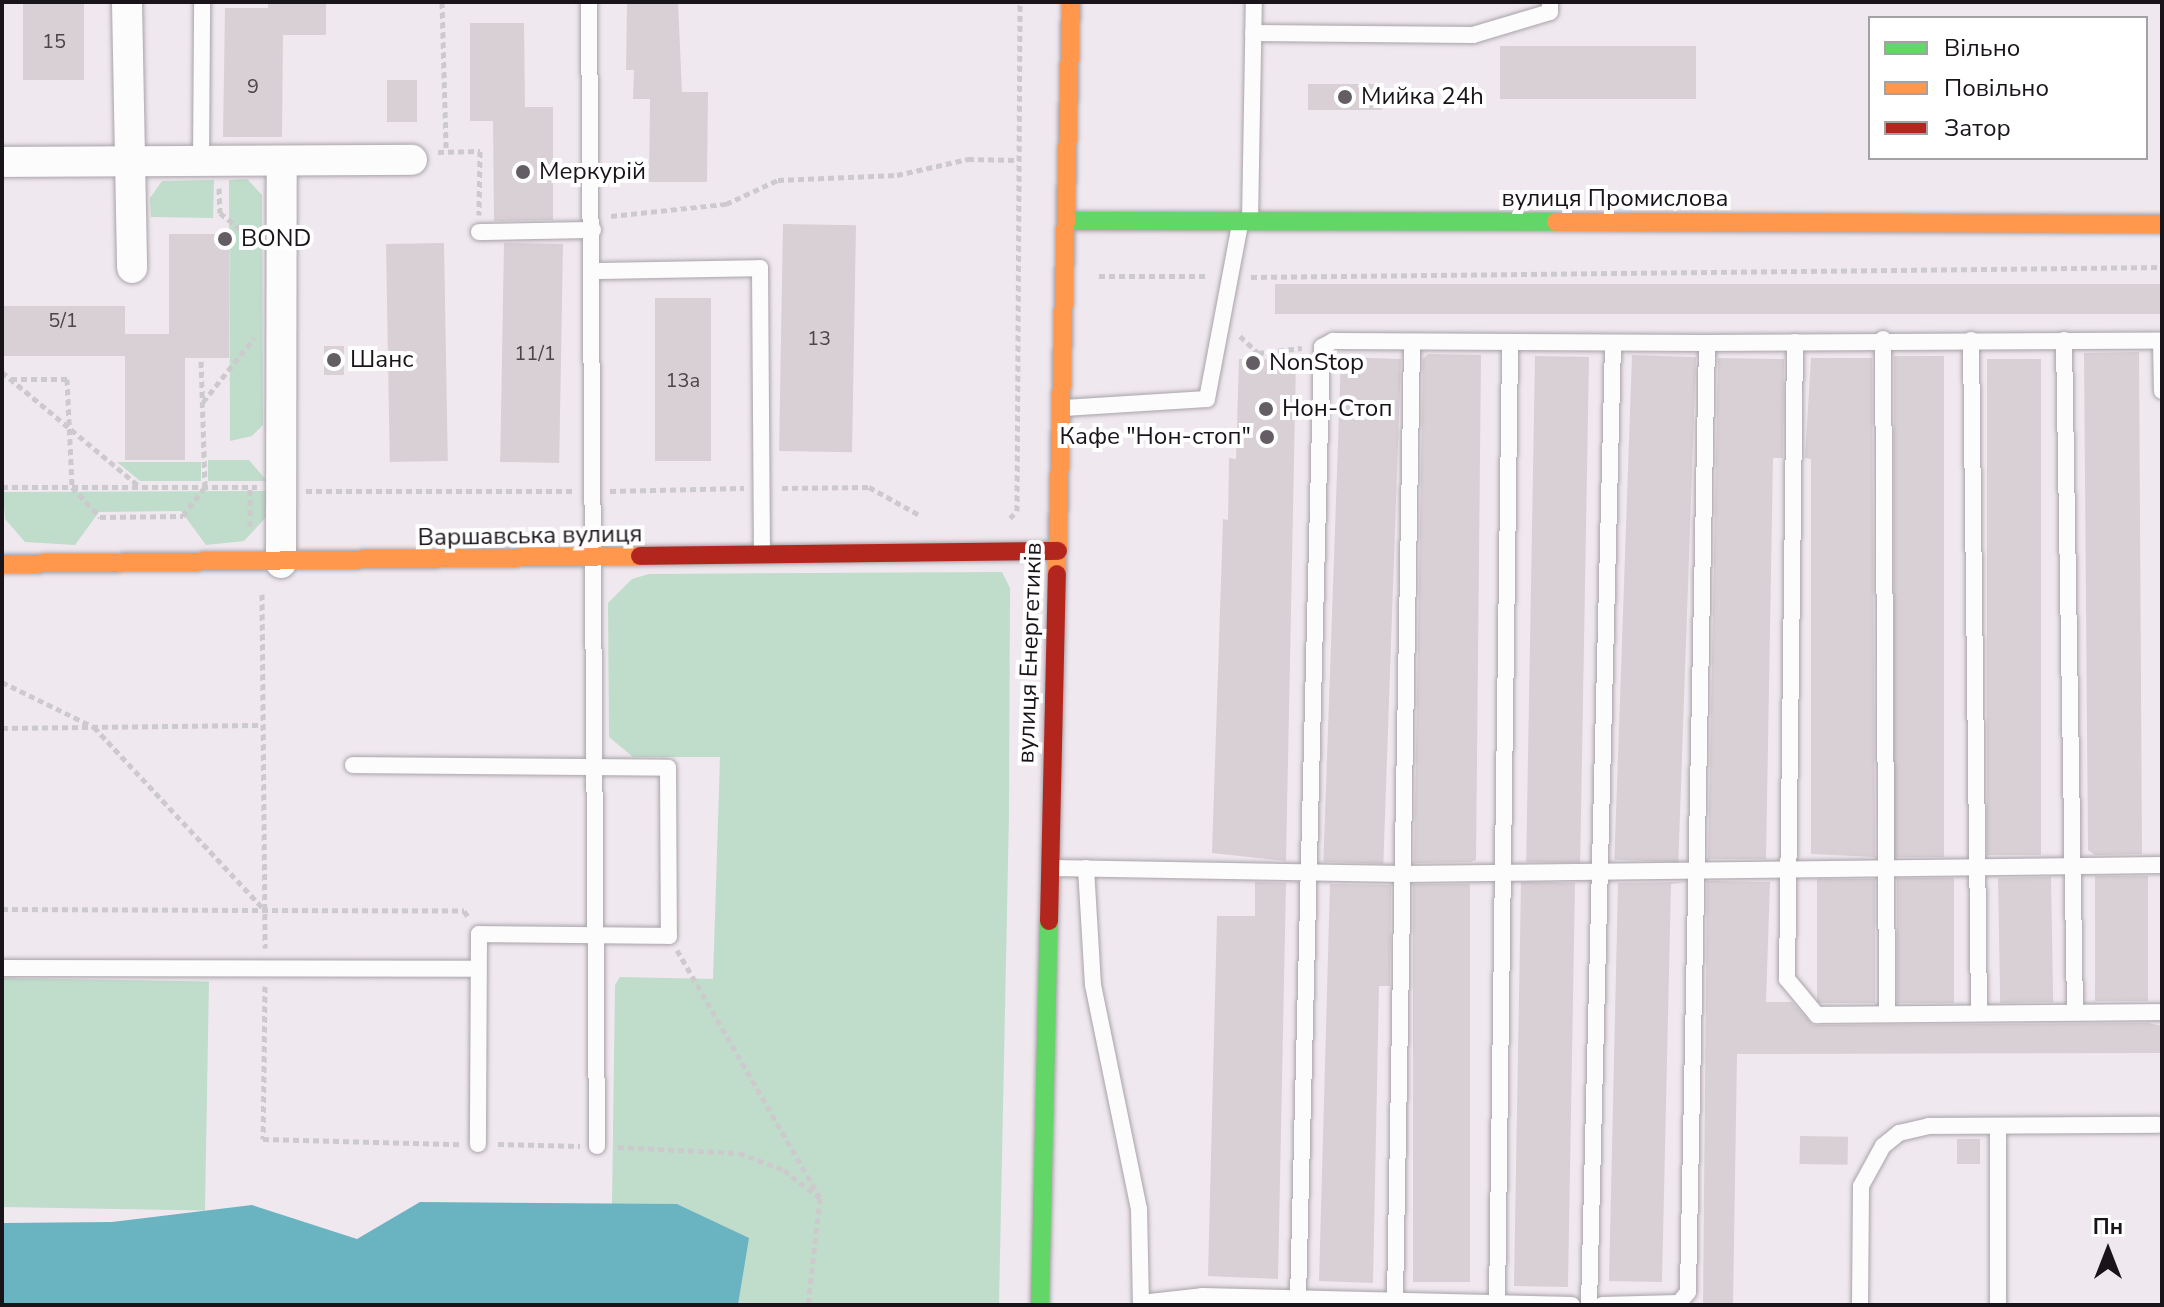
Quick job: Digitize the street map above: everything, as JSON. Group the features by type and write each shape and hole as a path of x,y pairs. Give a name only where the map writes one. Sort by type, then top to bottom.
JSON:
{"street":[{"path":"127,2 133,166 132,268"},
{"name":"вулиця Енергетиків","path":"1040,1305 1047,867 1063,408 1071,2"},
{"path":"2,162 133,166 412,160"},
{"path":"281,563 281,491 288,428 282,165"},
{"name":"вулиця Промислова","path":"1067,221 2162,224"},
{"name":"Варшавська вулиця","path":"2,564 281,563 1058,551"}],"lane":[{"path":"202,2 210,164"},
{"path":"589,2 593,230 597,1146"},
{"path":"1063,408 1207,399 1245,223 1254,2"},
{"path":"1253,33 1473,35 1550,12 1550,2"},
{"path":"479,232 593,230"},
{"path":"593,271 760,268 762,557"},
{"path":"1883,339 1887,1013"},
{"path":"1971,340 1979,1013"},
{"path":"2064,340 2075,1012"},
{"path":"1298,1299 1321,353 1327,342 2162,341 2162,391"},
{"path":"1395,1300 1412,342"},
{"path":"1795,342 1787,979 1817,1015 2162,1012"},
{"path":"1602,1305 1679,1303 1688,1292 1692,871 1707,343"},
{"path":"1497,1303 1499,873 1510,344"},
{"path":"1589,1305 1613,344"},
{"path":"353,765 668,768 669,936 479,934 478,1144"},
{"path":"1047,867 1403,874 2162,865"},
{"path":"1086,868 1093,985 1139,1209 1141,1304 1202,1296 1572,1305"},
{"path":"2,968 477,969"},
{"path":"1860,1305 1859,1197 1883,1146 1919,1126 2158,1125"},
{"path":"1998,1127 1998,1305"}],"path":[{"path":"442,2 446,149"},
{"path":"1006,521 1017,511 1020,2"},
{"path":"412,160 446,149 480,151 479,232"},
{"path":"593,230 616,212 726,204 778,180 897,175 968,159 1017,160"},
{"path":"210,164 220,213 265,248"},
{"path":"1018,276 1232,277 2162,267"},
{"path":"1235,331 1258,353 1327,342"},
{"path":"202,403 257,335"},
{"path":"11,379 67,379 72,487 100,517 183,516 205,487 201,358"},
{"path":"2,372 70,433 140,487"},
{"path":"2,487 593,491 869,487 936,525"},
{"path":"250,562 262,590 263,1139 597,1146 739,1153 784,1170 820,1198"},
{"path":"2,682 94,727 264,910"},
{"path":"2,728 262,725"},
{"path":"2,909 464,911 479,934"},
{"path":"669,936 820,1198 808,1305"}],"green space":[{"path":"247,179 262,195 263,425 252,436 230,441 229,180"},
{"path":"214,180 213,218 151,217 150,198 162,181"},
{"path":"208,460 249,460 267,481 208,481"},
{"path":"117,462 201,462 201,481 140,481"},
{"path":"269,491 267,516 244,541 206,545 181,511 99,512 75,545 25,542 5,519 3,492"},
{"path":"1002,572 1010,588 1009,813 999,1305 738,1305 748,1238 677,1204 612,1204 615,985 620,977 713,979 720,757 633,757 609,737 608,603 632,579 649,574"},
{"path":"2,978 209,982 205,1211 2,1207"}],"water":[{"path":"420,1202 677,1204 749,1238 738,1305 2,1305 2,1223 112,1222 252,1205 357,1239"}],"building":[{"path":"23,2 84,2 84,80 23,80"},
{"path":"268,2 326,2 326,35 283,35 282,137 223,137 225,8 268,8"},
{"path":"627,2 678,2 682,92 708,92 707,182 649,182 650,99 633,99 634,70 626,70"},
{"name":"Меркурій","path":"470,23 524,23 525,107 553,107 553,220 494,221 493,121 470,121"},
{"path":"1500,46 1696,46 1696,99 1500,99"},
{"path":"387,80 417,80 417,122 387,122"},
{"name":"Мийка 24һ","path":"1308,84 1382,84 1382,110 1308,110"},
{"path":"783,224 856,225 852,452 779,451"},
{"path":"169,234 229,234 229,358 185,358 185,460 125,460 125,356 2,356 2,306 125,306 125,334 169,334"},
{"path":"444,243 448,461 390,462 386,244"},
{"path":"504,243 563,244 559,463 500,462"},
{"path":"1275,284 2162,284 2162,314 1275,314"},
{"path":"655,298 711,298 711,461 655,461"},
{"name":"Шанс","path":"324,346 344,346 344,375 324,375"},
{"path":"2139,352 2142,854 2095,855 2088,850 2084,353"},
{"path":"1428,354 1481,355 1476,860 1470,862 1414,863 1423,359"},
{"path":"1632,355 1696,357 1678,862 1614,860"},
{"path":"1535,356 1589,357 1580,863 1526,862"},
{"path":"1894,356 1944,356 1944,857 1894,857"},
{"path":"1341,357 1401,359 1383,864 1323,862"},
{"path":"1718,358 1784,359 1783,458 1773,458 1766,859 1708,859"},
{"path":"1811,358 1872,358 1875,857 1811,854 1811,459 1805,458"},
{"path":"1239,359 1296,360 1286,861 1212,853 1223,519 1228,520 1229,458 1236,459"},
{"path":"1987,359 2041,359 2041,855 1987,855"},
{"path":"2095,876 2148,876 2148,1001 2095,1001"},
{"path":"2051,877 2053,1002 2000,1003 1998,878"},
{"path":"1897,878 1954,878 1954,1003 1897,1003"},
{"path":"1817,879 1875,879 1875,1003 1817,1003"},
{"path":"1707,881 1770,882 1766,1002 1792,1002 1813,1025 2148,1023 2162,1026 2162,1053 1737,1054 1733,1305 1703,1305"},
{"path":"1255,882 1286,883 1278,1279 1208,1276 1217,916 1255,916"},
{"path":"1521,882 1575,883 1568,1287 1514,1286"},
{"path":"1685,882 1671,884 1662,1282 1609,1281 1618,883"},
{"path":"1330,884 1391,885 1390,986 1379,986 1373,1283 1319,1281"},
{"path":"1413,884 1470,884 1470,1282 1413,1282"},
{"path":"1800,1136 1848,1137 1848,1165 1800,1164"},
{"path":"1957,1139 1980,1139 1980,1164 1957,1164"}],"traffic: fast":[{"path":"1067,221 1556,222"},
{"path":"1040,1305 1049,921"}],"traffic: slow":[{"path":"1057,574 1071,2"},
{"path":"1556,222 2162,224"},
{"path":"2,564 640,556"}],"traffic: jam":[{"path":"640,556 1058,551"},
{"path":"1049,921 1057,574"}],"place":[{"name":"Мийка 24һ","path":"1345,97"},
{"name":"Меркурій","path":"523,172"},
{"name":"BOND","path":"225,239"},
{"name":"Шанс","path":"334,360"},
{"name":"NonStop","path":"1253,363"},
{"name":"Нон-Стоп","path":"1266,409"},
{"name":"Кафе \"Нон-стоп\"","path":"1267,437"}]}
